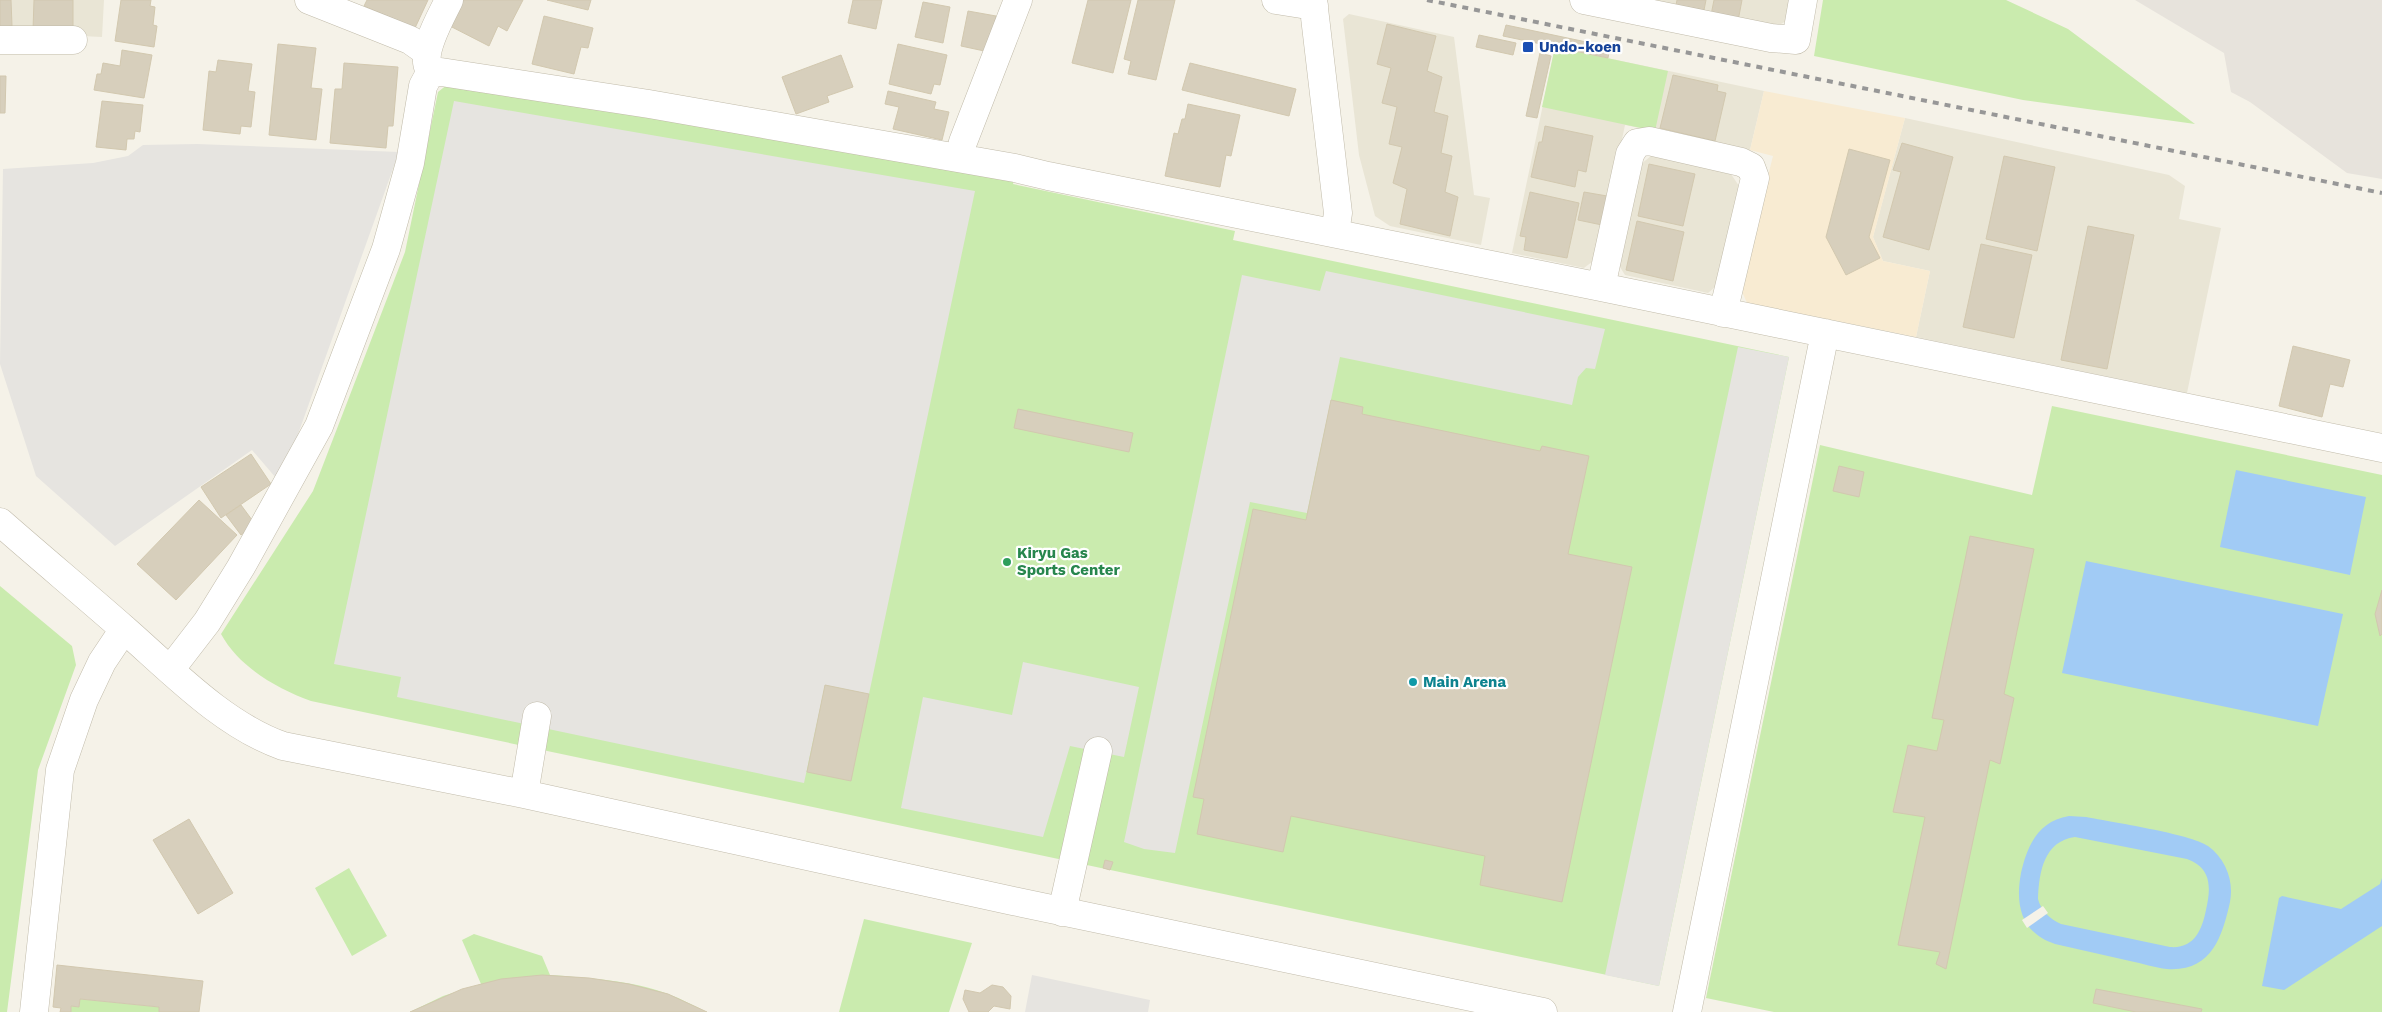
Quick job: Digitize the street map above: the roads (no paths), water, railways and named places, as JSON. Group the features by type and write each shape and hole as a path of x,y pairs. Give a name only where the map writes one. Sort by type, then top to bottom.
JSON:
{"street":[{"path":"309,0 410,40 428,62 451,73 640,102 959,157 2382,448"},
{"path":"170,670 207,622 242,567 319,426 386,250 410,163 428,62 449,0"},
{"path":"959,157 963,142 1018,0"},
{"path":"1276,0 1314,3 1338,213 1335,233"},
{"path":"1584,0 1771,38 1796,40 1803,0"},
{"path":"0,40 73,40"},
{"path":"1601,287 1630,154 1637,143 1649,141 1741,162 1751,166 1755,178 1723,313"},
{"path":"1687,1012 1825,333"},
{"path":"0,522 170,670 239,724 262,738 283,746 524,794 1062,912 1543,1012"},
{"path":"34,1012 60,770 84,700 102,662 124,629"},
{"path":"524,794 537,716"},
{"path":"1062,912 1098,751"}],"water":[{"path":"2236,470 2366,497 2350,575 2220,547"},
{"path":"2086,561 2343,614 2318,726 2062,673"},
{"path":"2069,816 2086,817 2150,829 2185,837 2208,846 2214,851 2220,857 2230,878 2231,894 2223,928 2212,950 2204,959 2194,965 2182,968 2158,968 2055,944 2035,933 2028,925 2020,907 2019,885 2021,873 2027,853 2036,836 2049,823","holes":["2075,837 2187,859 2195,863 2205,873 2208,880 2209,894 2202,924 2196,937 2185,945 2178,947 2170,947 2061,924 2046,914 2038,899 2040,878 2045,859 2056,845"]},
{"path":"2382,878 2382,926 2284,990 2262,986 2279,898 2282,896 2341,909 2380,884"}],"railway":[{"path":"1427,0 2382,193"}],"place":[{"name":"Undo-koen","path":"1528,47"},
{"name":"Kiryu Gas Sports Center","path":"1007,562"},
{"name":"Main Arena","path":"1413,682"}]}
